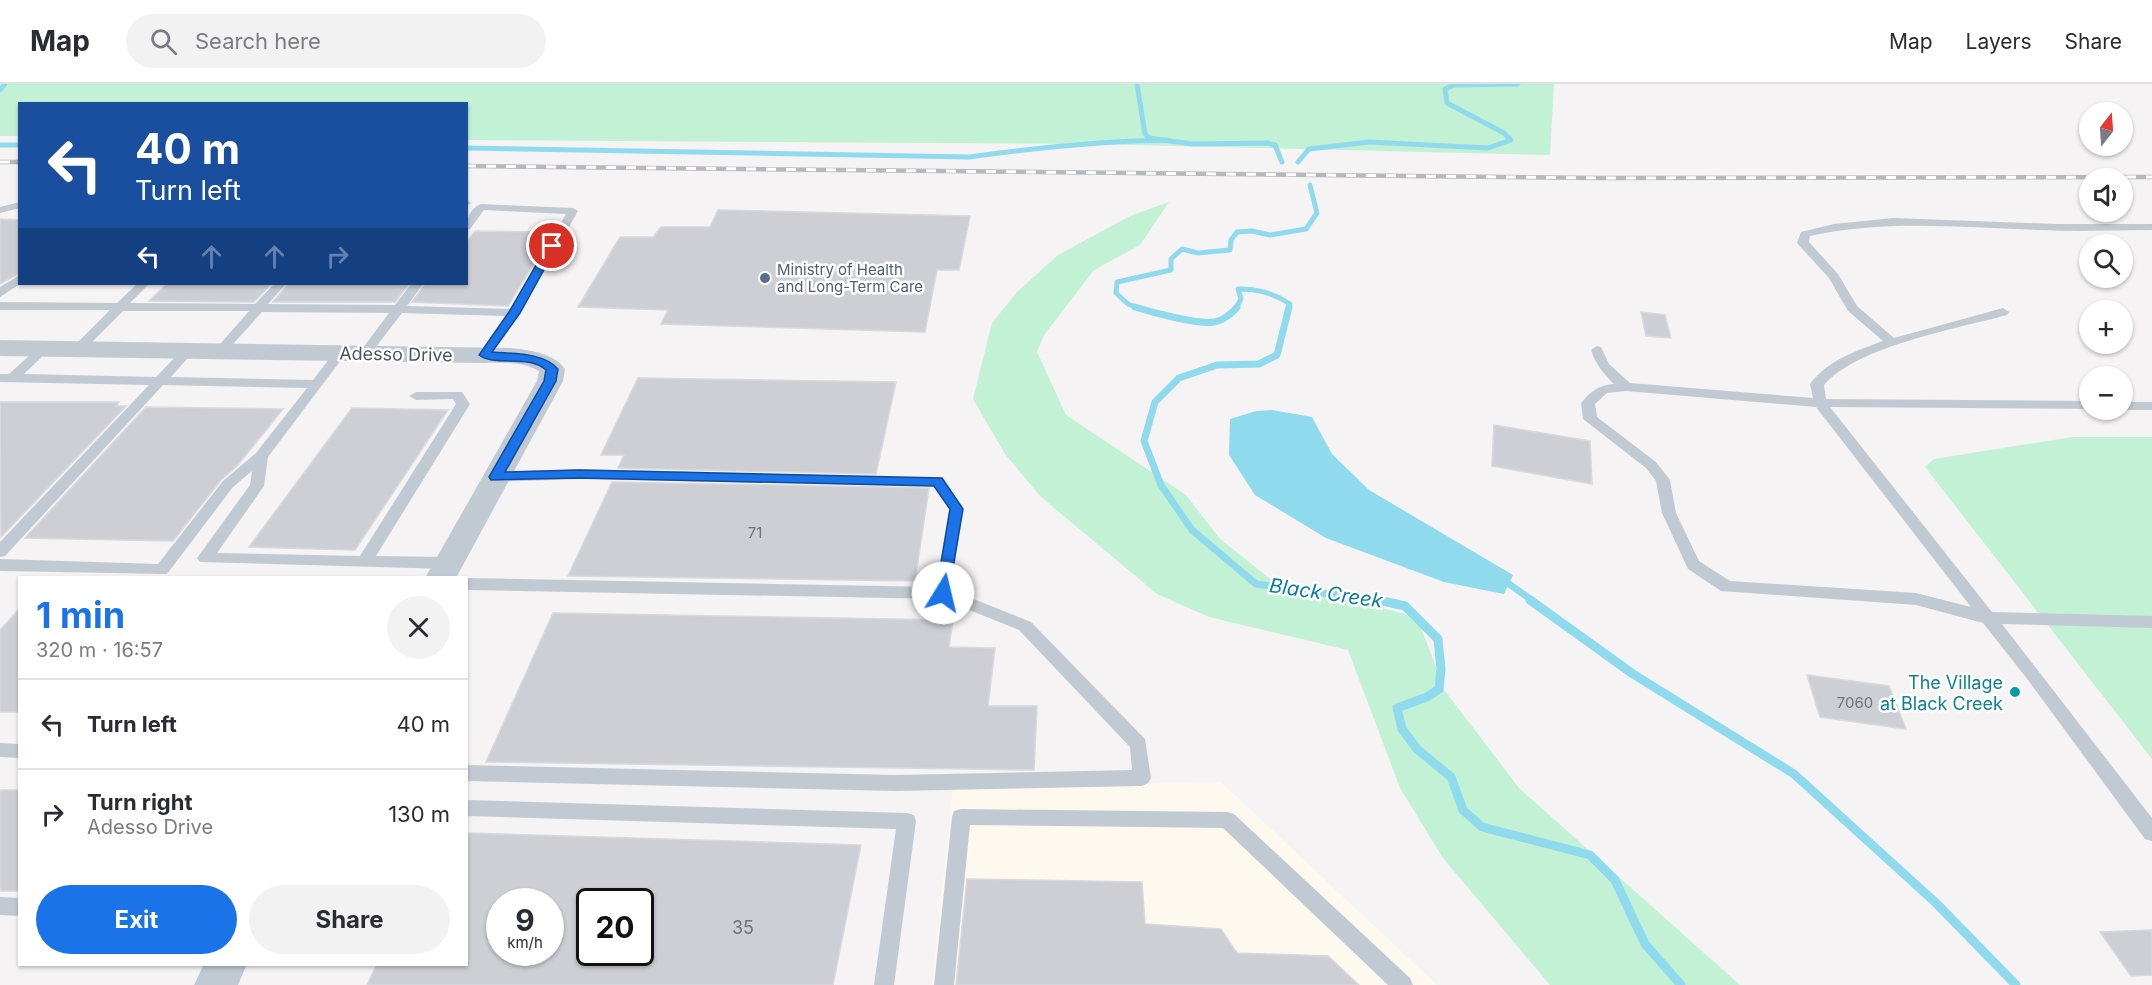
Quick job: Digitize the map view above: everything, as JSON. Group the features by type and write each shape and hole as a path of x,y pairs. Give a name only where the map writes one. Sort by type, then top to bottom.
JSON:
{"street":[{"name":"Adesso Drive","path":"3,350 44,348 484,355 524,358 545,363 552,369 550,381 444,570"},
{"path":"216,985 226,966"}],"lane":[{"path":"0,210 18,206"},
{"path":"468,224 481,207 573,210 514,313 484,355"},
{"path":"1891,342 1852,308 1834,276 1803,243 1805,234 1832,227 1881,222 2045,227 2152,227"},
{"path":"0,293 18,280"},
{"path":"78,349 142,285"},
{"path":"220,351 279,285"},
{"path":"366,353 416,285"},
{"path":"0,306 399,309 514,313"},
{"path":"2003,312 1891,342 1849,358 1816,384 1820,403 2034,675 2152,833"},
{"path":"5,380 44,348"},
{"path":"1597,350 1598,356 1613,376 1626,387"},
{"path":"0,552 188,351"},
{"path":"0,565 162,570 228,484 261,456 340,353"},
{"path":"5,380 316,384"},
{"path":"2079,405 1820,403 1626,387 1603,389 1588,403 1590,418 1652,465 1663,480 1669,513 1693,565 1727,587 1916,598 1988,618 2152,622"},
{"path":"365,561 463,404 457,395 416,396"},
{"path":"2133,406 2152,406"},
{"path":"261,456 257,486 205,558 365,561 444,570"},
{"path":"495,477 579,474 938,481 957,509 943,593"},
{"path":"468,584 943,593 1025,627 1139,744 1142,778 896,783 468,773"},
{"path":"0,750 18,751"},
{"path":"468,808 907,820 884,985"},
{"path":"944,985 961,817 1227,820 1403,985"},
{"path":"0,906 18,907"}],"shaded area":[{"path":"1221,782 1437,985 932,985 953,787"}],"green space":[{"path":"0,84 1554,84 1550,155 1090,144 468,140 468,102 18,102 18,136 0,136"},
{"path":"1169,202 1140,245 1094,270 1044,335 1037,352 1066,415 1186,495 1220,539 1273,581 1405,614 1419,622 1445,691 1519,788 1740,985 1550,985 1443,858 1400,788 1348,650 1209,617 1157,594 1041,497 1005,454 973,399 992,323 1017,292 1058,255 1130,216"},
{"path":"2072,437 2152,437 2152,759 1925,467 1934,459"}],"water":[{"path":"1272,410 1312,417 1332,454 1369,490 1513,575 1504,594 1444,582 1326,538 1255,495 1229,455 1230,419 1256,411"}],"building":[{"name":"Ministry of Health and Long-Term Care","path":"718,210 970,216 959,270 937,270 925,332 661,324 668,310 578,307 620,237 653,237 661,227 710,227"},
{"path":"0,219 18,220 18,274 0,284"},
{"path":"475,231 553,232 508,306 412,302 424,285 468,285 468,240"},
{"path":"166,285 270,285 254,302 149,301"},
{"path":"287,285 408,285 395,302 273,302"},
{"path":"1641,312 1665,315 1671,338 1646,336"},
{"path":"638,378 896,382 876,474 618,468 624,455 601,455"},
{"path":"0,402 119,402 116,406 126,406 1,537"},
{"path":"146,407 283,409 237,466 221,480 173,541 25,538"},
{"path":"352,408 448,410 355,550 249,547"},
{"path":"1494,425 1590,441 1592,484 1492,466"},
{"path":"612,482 929,488 915,581 568,576"},
{"path":"18,610 18,712 0,712 0,630"},
{"path":"553,613 953,620 949,647 995,648 988,706 1037,706 1034,770 486,762"},
{"path":"1807,675 1889,686 1906,729 1820,717"},
{"path":"0,790 18,790 18,891 0,891"},
{"path":"468,833 861,845 833,985 367,985 376,966 468,966"},
{"path":"967,879 1142,882 1145,924 1221,929 1237,953 1328,956 1359,985 956,985"},
{"path":"2152,930 2152,975 2131,976 2100,932"}],"waterway":[{"path":"0,90 5,84"},
{"path":"1137,84 1145,134 1149,138 1164,140"},
{"name":"Black Creek","path":"1298,162 1309,149 1369,142 1488,148 1511,140 1504,133 1447,103 1445,89 1454,85 1518,84"},
{"path":"468,148 969,157 1068,145 1164,140"},
{"path":"1164,140 1192,144 1267,143 1275,145 1282,162"},
{"path":"0,145 18,145"},
{"name":"Black Creek","path":"1139,308 1128,304 1116,293 1117,282 1171,270 1171,259 1182,249 1198,253 1230,250 1231,240 1237,232 1252,231 1270,235 1306,229 1317,213 1310,185"},
{"name":"Black Creek","path":"1236,308 1241,299 1238,289 1271,294 1290,304 1289,308"},
{"name":"Black Creek","path":"1135,307 1197,322 1217,321 1236,308"},
{"name":"Black Creek","path":"1289,307 1277,355 1259,364 1217,365 1179,378 1155,402 1144,441 1161,485 1192,530 1256,584 1380,601"},
{"path":"1509,584 1533,601"},
{"path":"1530,600 1633,674 1794,774 1936,903 2016,985"},
{"name":"Black Creek","path":"1380,601 1405,606 1438,639 1441,669 1439,689 1427,697 1397,708 1402,729 1417,749 1451,777 1463,810 1482,827 1590,855 1615,880 1645,944 1681,985"}],"railway":[{"path":"0,162 18,162"},
{"path":"468,166 1601,178 2152,177"}],"place":[{"name":"Ministry of Health and Long-Term Care","path":"765,278"},
{"name":"The Village at Black Creek","path":"2015,692"}],"route":[{"path":"552,246 514,313 484,355 524,358 545,363 552,369 550,381 495,477 579,474 938,481 957,509 943,593"}]}
